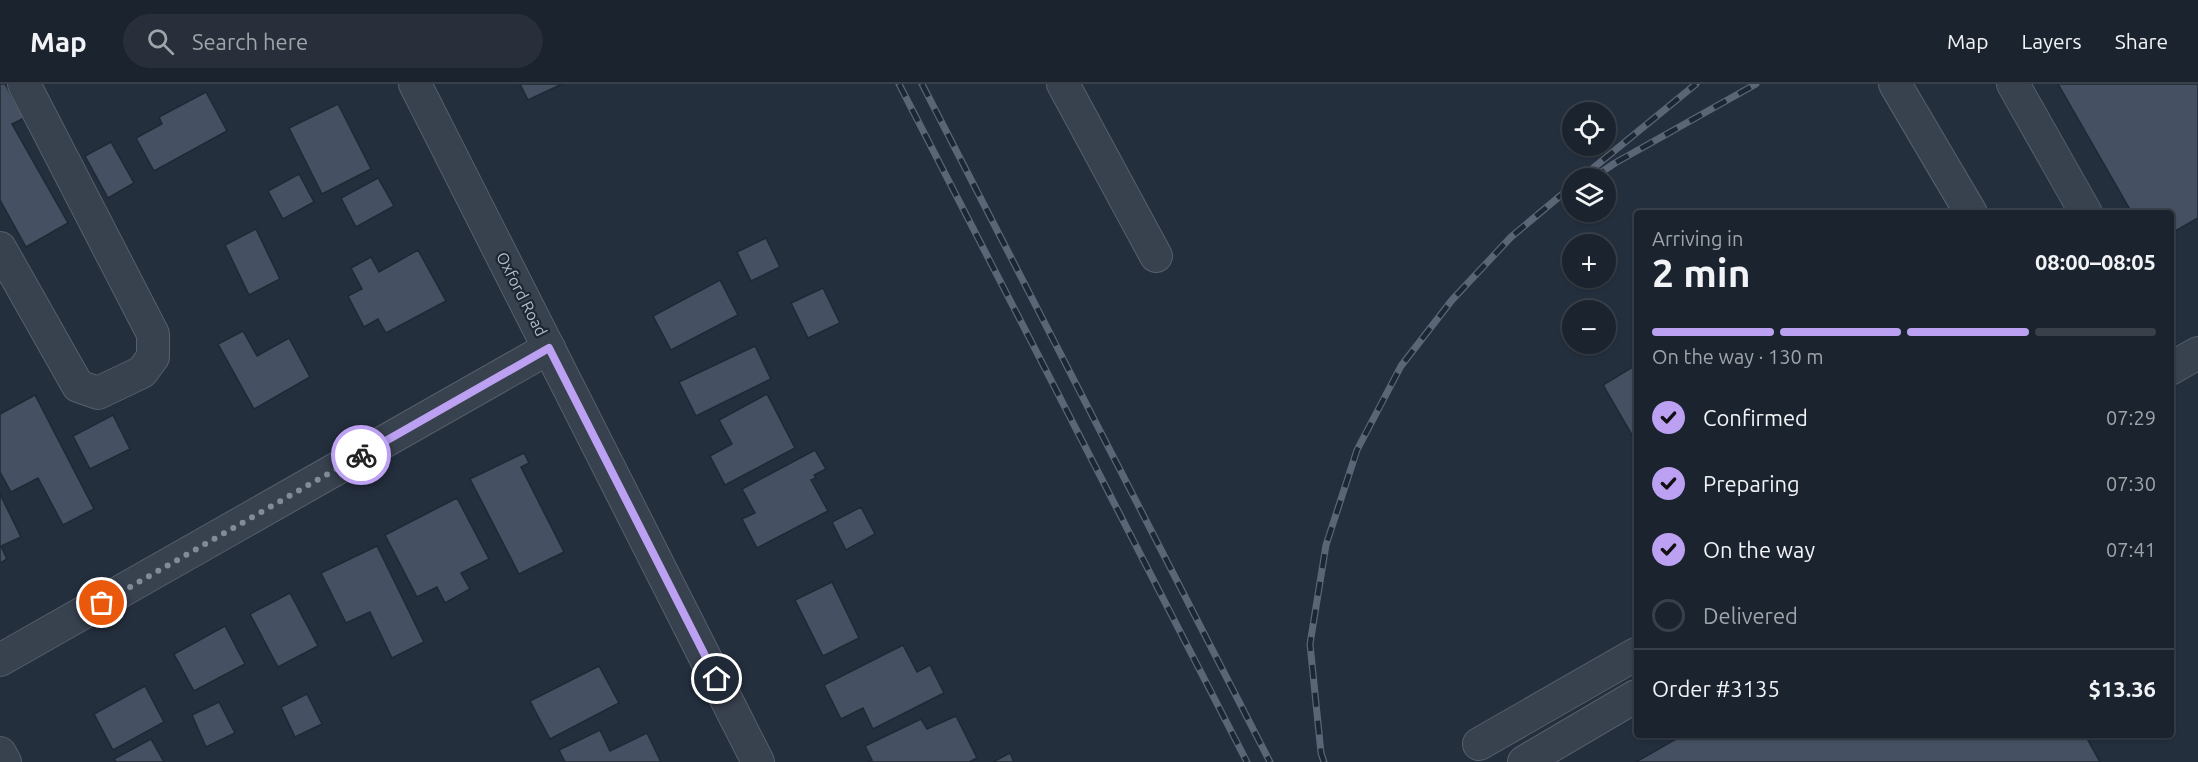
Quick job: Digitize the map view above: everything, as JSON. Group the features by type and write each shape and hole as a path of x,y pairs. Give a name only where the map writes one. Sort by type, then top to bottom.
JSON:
{"street":[{"path":"0,249 78,386 98,393 142,372 153,357 153,334 24,84"},
{"name":"Oxford Road","path":"415,84 758,762"},
{"path":"1063,84 1156,256"},
{"path":"1895,84 1969,210"},
{"path":"2013,84 2084,210"},
{"path":"0,660 549,348"},
{"path":"1479,744 1634,655"},
{"path":"1524,762 1634,697"},
{"path":"0,753 4,762"}],"building":[{"path":"0,84 5,84 24,118 12,124 68,223 26,247 0,200"},
{"path":"520,84 562,84 528,100"},
{"path":"2058,84 2198,84 2198,218 2174,232 2174,210 2130,210"},
{"path":"206,92 227,131 154,171 136,138 162,124 159,117"},
{"path":"338,104 371,169 322,194 289,128"},
{"path":"111,142 134,183 108,198 85,156"},
{"path":"299,174 314,202 283,219 268,191"},
{"path":"378,178 394,206 356,227 341,198"},
{"path":"256,229 280,279 249,295 225,245"},
{"path":"766,238 780,267 751,281 737,252"},
{"path":"418,250 446,301 386,333 378,319 364,327 348,296 362,289 351,268 371,257 379,272"},
{"path":"720,280 738,315 671,350 653,316"},
{"path":"823,288 840,323 808,338 791,303"},
{"path":"243,331 257,356 289,338 310,377 254,409 218,344"},
{"path":"755,346 771,379 696,416 679,382"},
{"path":"1634,366 1634,439 1603,385"},
{"path":"767,394 795,448 725,485 710,456 732,444 719,420"},
{"path":"35,395 94,509 63,525 38,478 11,492 0,472 0,414"},
{"path":"113,415 130,449 90,469 73,436"},
{"path":"815,450 826,469 814,475 816,478 811,480 828,511 757,548 742,519 755,513 742,489"},
{"path":"524,453 529,463 521,467 564,552 519,574 470,479"},
{"path":"0,494 21,537 1,546 7,559 0,563"},
{"path":"457,498 489,559 461,573 470,589 445,603 437,587 417,597 385,535"},
{"path":"861,507 875,534 846,550 832,522"},
{"path":"377,546 424,642 392,658 370,612 346,623 321,573"},
{"path":"832,582 859,638 823,656 795,600"},
{"path":"290,593 318,646 278,667 250,614"},
{"path":"225,626 245,664 194,691 174,654"},
{"path":"903,645 917,672 930,665 944,693 873,729 863,708 841,719 824,685"},
{"path":"599,666 619,703 550,739 530,701"},
{"path":"145,686 164,722 113,750 94,714"},
{"path":"307,694 322,724 295,737 281,707"},
{"path":"219,702 235,733 206,747 192,715"},
{"path":"956,716 977,758 969,762 867,762 872,760 865,746 921,719 927,729"},
{"path":"600,730 610,751 647,733 661,762 565,762 559,750"},
{"path":"1678,738 2087,738 2100,762 1636,762"},
{"path":"151,739 164,762 116,762 114,759"},
{"path":"1010,753 1014,762 993,762"}],"railway":[{"path":"899,84 1247,762"},
{"path":"922,84 1270,762"},
{"path":"1593,168 1696,84"},
{"path":"1608,168 1756,84"},
{"path":"1324,762 1321,753 1310,644 1326,545 1357,450 1401,366 1452,300 1511,237 1562,194"}],"way so far":[{"path":"102,603 361,455"}],"route":[{"path":"361,455 549,348 717,679"}]}
